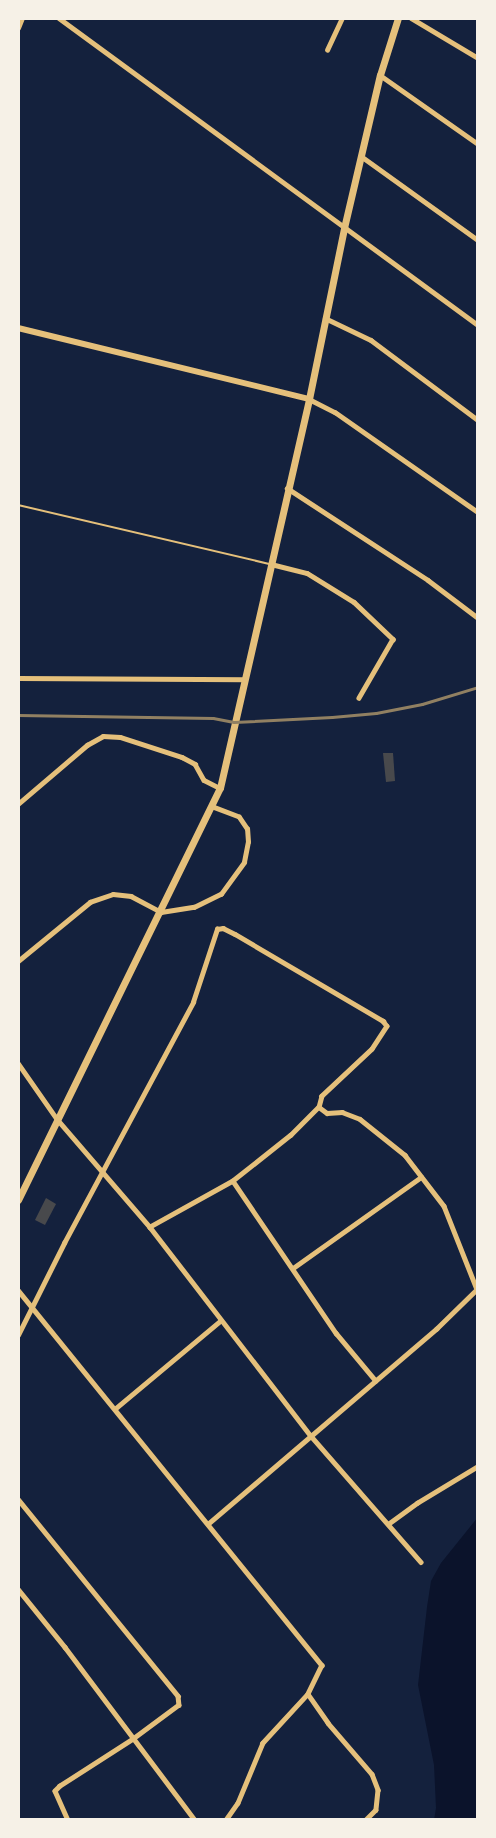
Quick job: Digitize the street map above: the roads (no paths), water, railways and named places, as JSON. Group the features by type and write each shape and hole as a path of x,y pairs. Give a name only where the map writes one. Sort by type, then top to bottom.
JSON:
{"main road":[{"path":"18,1200 213,807 220,788 309,399 344,228 380,75 398,18"}],"street":[{"path":"18,28 21,18"},
{"path":"59,18 478,325"},
{"path":"327,50 342,18"},
{"path":"411,18 478,58"},
{"path":"380,75 478,144"},
{"path":"361,156 478,240"},
{"path":"325,318 371,340 478,420"},
{"path":"18,328 309,399 335,412 478,512"},
{"path":"287,488 428,580 478,618"},
{"path":"270,564 307,573 354,602 393,639 359,698"},
{"path":"18,678 244,679"},
{"path":"18,804 87,745 103,736 120,737 182,757 195,764 204,780 220,788"},
{"path":"18,961 90,902 113,894 131,896 161,912 194,907 221,894 244,862 248,842 247,829 239,817 213,807"},
{"path":"18,1335 193,1002 217,929 223,928 235,934 383,1021 387,1026 372,1048 322,1096 319,1107 291,1135 233,1181 150,1227"},
{"path":"18,1064 57,1119 150,1227 220,1321 311,1436 421,1562"},
{"path":"209,1523 376,1381 477,1291 444,1206 405,1155 360,1119 342,1112 327,1113 319,1107"},
{"path":"293,1268 422,1177"},
{"path":"233,1181 336,1333 376,1381"},
{"path":"18,1290 116,1408 322,1665 308,1694 263,1743 238,1803 226,1820"},
{"path":"116,1408 220,1321"},
{"path":"388,1524 417,1503 478,1466"},
{"path":"18,1499 178,1696 179,1705 173,1710 55,1791 68,1820"},
{"path":"18,1589 65,1647 195,1820"},
{"path":"308,1694 328,1723 372,1774 378,1790 376,1810 366,1820"}],"lane":[{"path":"18,505 270,564"}],"water":[{"path":"478,1517 478,1820 434,1820 436,1808 434,1765 418,1685 427,1607 431,1581 441,1563"}],"railway":[{"path":"18,715 213,718 234,722 332,717 376,713 422,704 478,687"}]}
